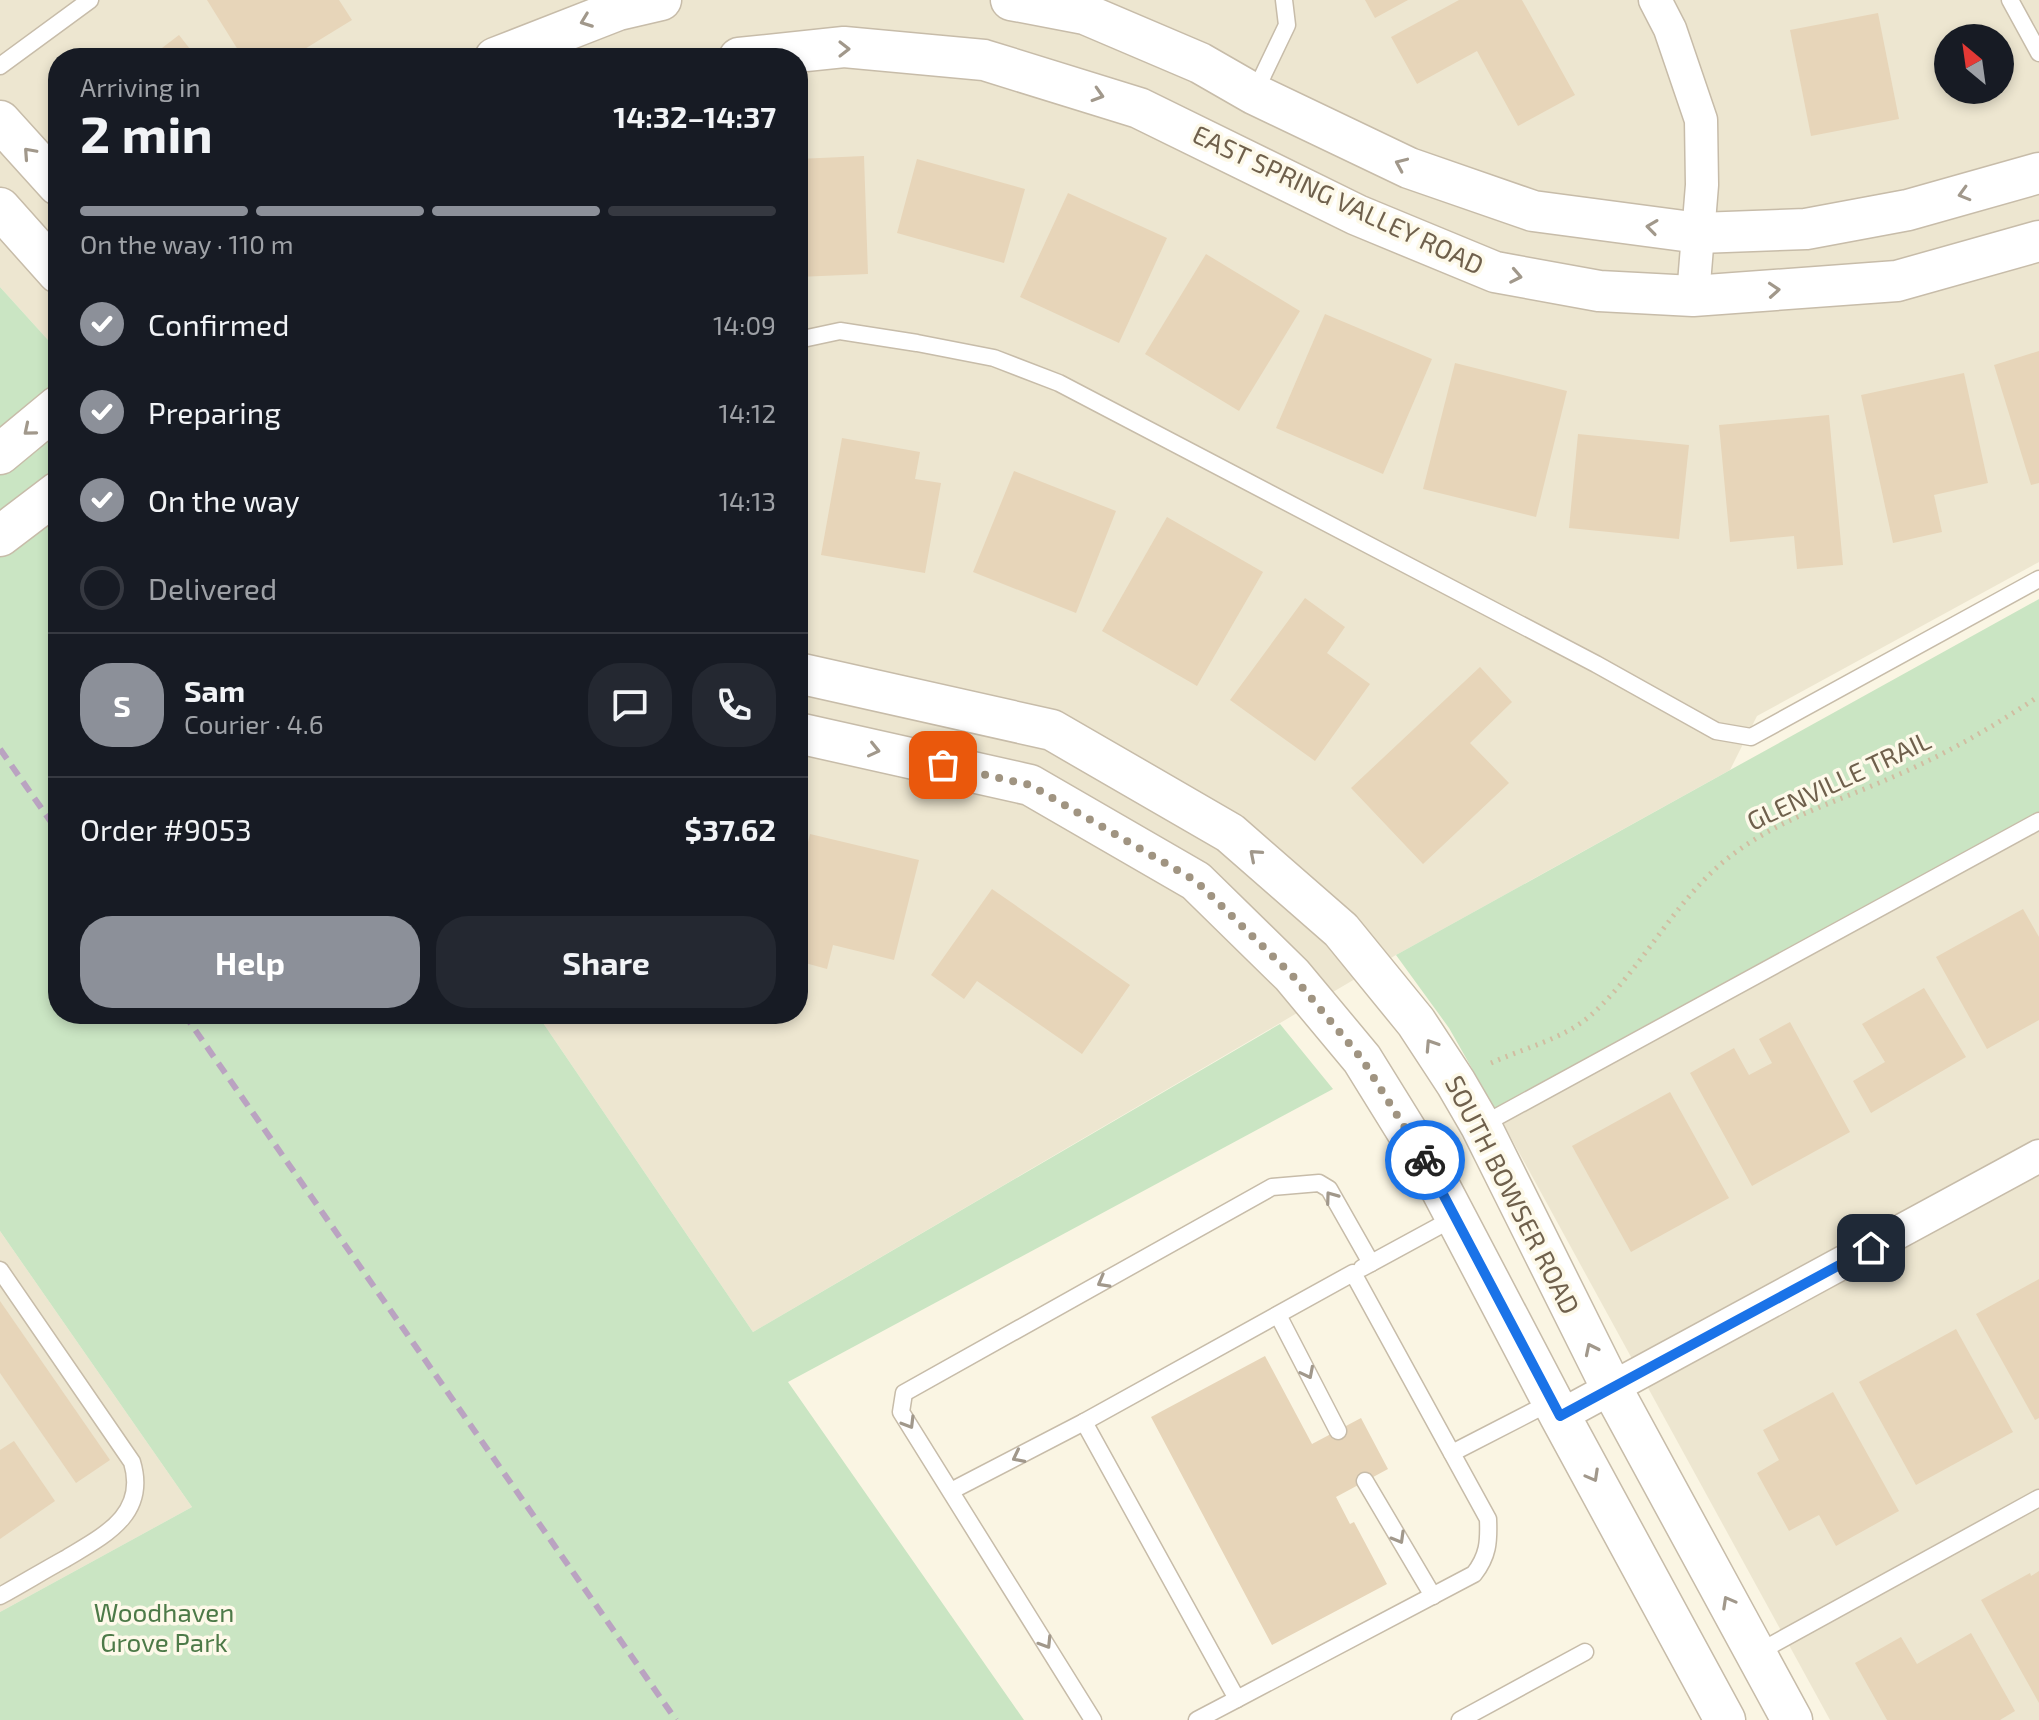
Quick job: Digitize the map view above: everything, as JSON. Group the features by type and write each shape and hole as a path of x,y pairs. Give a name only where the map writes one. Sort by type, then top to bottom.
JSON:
{"street":[{"path":"516,48 618,10 661,0"},
{"path":"1011,0 1085,14 1200,63 1254,94 1409,168 1533,211 1699,233 1806,229 1908,210 2039,173"},
{"path":"1655,0 1670,29 1701,120 1702,185 1693,296"},
{"name":"EAST SPRING VALLEY ROAD","path":"808,51 844,47 984,60 1139,108 1357,215 1495,272 1599,291 1693,296 1897,281 2039,241"},
{"path":"0,121 48,174"},
{"path":"0,208 48,262"},
{"path":"0,454 48,414"},
{"path":"0,536 48,500"},
{"name":"SOUTH BOWSER ROAD","path":"808,675 1052,730 1230,833 1341,930 1416,1022 1481,1126 1612,1389 1792,1720"},
{"path":"808,735 1030,785 1196,881 1292,975 1362,1059 1432,1172 1716,1717"},
{"path":"1556,1408 1612,1389 2039,1156"}],"lane":[{"path":"0,66 90,0"},
{"path":"1254,94 1287,25 1284,0"},
{"path":"2010,0 2039,53"},
{"path":"808,338 840,331 917,343 994,358 1059,383 1583,657 1716,731 1751,737 2039,579"},
{"path":"1481,1126 2039,821"},
{"path":"1093,1720 901,1412 904,1393 1272,1187 1319,1183 1329,1189 1371,1263"},
{"path":"951,1491 1084,1422 1456,1217"},
{"path":"0,1270 132,1462 137,1478 135,1494 112,1531 0,1596"},
{"path":"1197,1720 1474,1574 1485,1559 1489,1539 1488,1519 1353,1273"},
{"path":"1278,1315 1338,1431"},
{"path":"1452,1453 1556,1408"},
{"path":"1084,1422 1237,1699"},
{"path":"1365,1481 1433,1596"},
{"path":"1755,1653 2039,1498"},
{"path":"1460,1720 1585,1652"}],"path":[{"name":"GLENVILLE TRAIL","path":"1487,1065 1560,1035 1589,1017 1621,983 1693,893 1733,854 1772,828 1951,751 2039,696"}],"shaded area":[{"path":"0,0 2039,0 2039,562 1757,716 1730,770 1396,955 753,1332 544,1024 808,1024 808,48 48,48 48,340 0,287"},
{"path":"2039,820 2039,1720 1830,1720 1499,1116"},
{"path":"0,1231 192,1507 0,1612"}],"green space":[{"name":"Woodhaven Grove Park","path":"0,287 48,340 48,1024 544,1024 753,1332 1280,1024 1333,1089 788,1382 1024,1720 0,1720 0,1612 192,1507 0,1231"},
{"path":"2039,599 2039,820 1499,1116 1449,1028 1396,955"}],"building":[{"path":"207,0 339,0 352,20 306,48 237,48"},
{"path":"1365,0 1408,0 1375,18"},
{"path":"1459,0 1522,0 1575,95 1518,126 1477,51 1417,84 1391,37"},
{"path":"1878,13 1899,119 1811,136 1790,30"},
{"path":"179,35 189,48 162,48"},
{"path":"864,156 868,274 808,277 808,159"},
{"path":"917,159 1025,189 1004,263 897,233"},
{"path":"1068,193 1167,238 1119,343 1020,297"},
{"path":"1206,254 1300,311 1239,411 1145,354"},
{"path":"1325,314 1432,359 1383,474 1276,428"},
{"path":"2039,351 2039,483 2031,485 1994,365"},
{"path":"1455,363 1567,391 1536,517 1423,489"},
{"path":"1964,373 1988,483 1934,495 1942,532 1893,543 1861,395"},
{"path":"1829,415 1843,565 1797,569 1794,536 1730,542 1719,425"},
{"path":"1578,434 1689,445 1679,539 1569,528"},
{"path":"842,438 920,452 915,479 941,483 925,573 821,555"},
{"path":"1014,471 1116,511 1076,613 973,572"},
{"path":"1167,517 1263,572 1197,686 1102,631"},
{"path":"1305,598 1345,627 1327,653 1370,684 1315,761 1230,700"},
{"path":"1480,667 1512,702 1470,743 1509,783 1423,864 1351,788"},
{"path":"810,834 919,860 894,960 833,945 827,969 808,964"},
{"path":"992,889 1130,985 1082,1054 977,981 964,999 931,975"},
{"path":"2023,909 2039,937 2039,1020 1987,1049 1936,957"},
{"path":"1924,988 1966,1057 1871,1113 1853,1081 1885,1062 1862,1024"},
{"path":"1790,1022 1850,1132 1752,1186 1690,1073 1734,1048 1749,1075 1772,1063 1759,1039"},
{"path":"1670,1092 1729,1198 1631,1252 1572,1146"},
{"path":"2039,1279 2039,1418 2035,1420 1976,1314"},
{"path":"0,1301 110,1460 76,1483 0,1373"},
{"path":"1956,1329 2013,1432 1916,1485 1859,1382"},
{"path":"1265,1356 1312,1444 1361,1418 1388,1469 1336,1497 1350,1524 1354,1522 1387,1584 1272,1645 1151,1417"},
{"path":"1833,1392 1899,1511 1836,1546 1819,1515 1789,1531 1757,1473 1779,1460 1763,1430"},
{"path":"14,1441 55,1501 0,1539 0,1450"},
{"path":"2039,1571 2039,1703 1981,1600"},
{"path":"1971,1633 2015,1711 2000,1720 1887,1720 1855,1663 1901,1637 1917,1664"}],"railway":[{"path":"0,749 48,818"},
{"path":"191,1024 676,1720"}],"way so far":[{"path":"943,765 1030,785 1196,881 1292,975 1362,1059 1425,1160"}],"route":[{"path":"1425,1160 1560,1416 1871,1248"}]}
